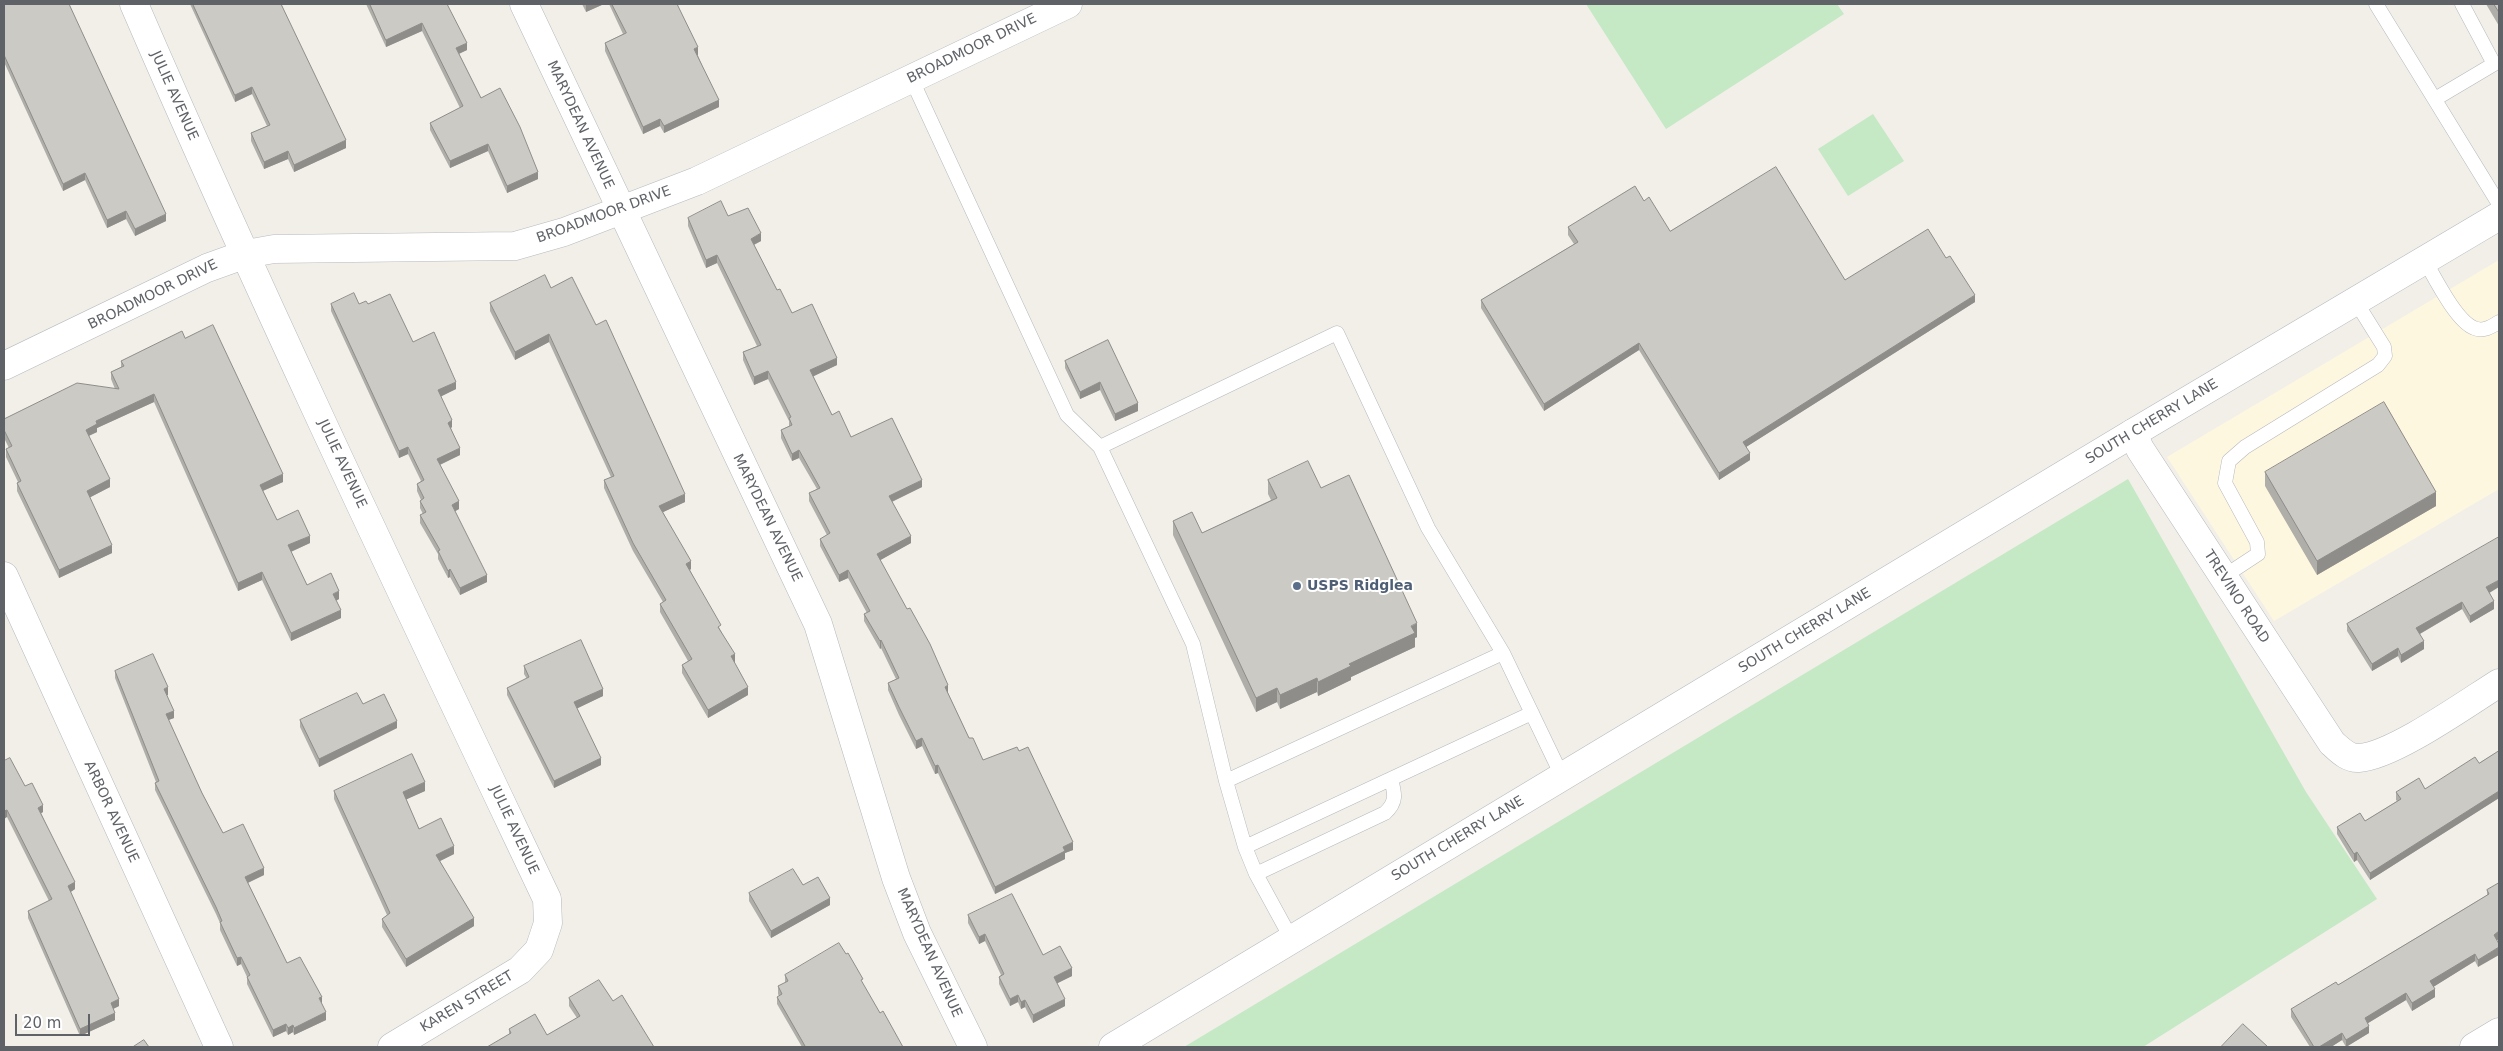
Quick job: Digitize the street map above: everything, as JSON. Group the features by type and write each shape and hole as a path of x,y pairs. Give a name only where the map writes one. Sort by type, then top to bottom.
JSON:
{"street":[{"name":"JULIE AVENUE","path":"134,4 390,568 547,899 548,923"},
{"name":"MARYDEAN AVENUE","path":"524,4 620,211 818,624 896,878 917,933 973,1047"},
{"name":"BROADMOOR DRIVE","path":"4,366 207,268 246,254 274,249 515,246 564,232 697,181 1068,4"},
{"name":"SOUTH CHERRY LANE","path":"1113,1047 2133,433 2499,216"},
{"name":"TREVINO ROAD","path":"2133,433 2140,449 2332,743 2348,756 2359,758 2394,747 2499,683"},
{"name":"ARBOR AVENUE","path":"4,576 219,1047"},
{"name":"KAREN STREET","path":"392,1047 520,970 539,950 548,923"},
{"path":"2474,1047 2499,1032"}],"lane":[{"path":"2376,4 2499,204"},
{"path":"2434,99 2494,64 2462,4"},
{"path":"911,78 1067,415 1100,447 1193,644 1226,781 1246,847 1256,874 1292,940"},
{"path":"2424,262 2462,321 2474,328 2488,329 2499,322"},
{"path":"2223,577 2258,554 2258,542 2225,483 2229,461 2245,447 2378,365 2385,356 2384,347 2356,302"},
{"path":"1100,447 1337,333 1428,528 1502,653 1562,776"},
{"path":"1226,781 1502,653"},
{"path":"1246,847 1532,713"},
{"path":"1256,874 1385,813 1393,805 1395,795 1391,779"}],"shaded area":[{"path":"2499,260 2499,489 2274,621 2167,457"}],"green space":[{"path":"1586,4 1837,4 1844,14 1666,129"},
{"path":"1873,114 1904,161 1848,196 1818,149"},
{"path":"2128,479 2306,792 2377,899 2143,1047 1184,1047"}],"building":[{"path":"4,4 69,4 166,214 135,229 126,211 107,220 85,173 63,184 4,55"},
{"path":"193,4 281,4 346,140 294,165 288,151 264,162 251,133 270,125 252,87 235,95"},
{"path":"370,4 447,4 467,43 456,48 481,98 500,88 520,127 538,172 507,186 488,144 450,161 430,123 463,106 422,23 386,40"},
{"path":"612,4 677,4 698,47 694,49 719,100 664,126 660,119 643,127 605,43 626,33"},
{"path":"2494,4 2499,4 2499,12"},
{"path":"1776,167 1845,280 1928,229 1946,258 1950,256 1975,295 1743,442 1750,453 1719,473 1639,343 1544,404 1481,300 1578,242 1568,227 1635,186 1644,201 1649,197 1670,231"},
{"path":"721,201 728,216 748,208 761,233 751,239 777,290 780,289 792,313 812,304 837,358 810,370 832,415 839,411 851,437 892,418 922,480 889,496 911,536 877,554 907,609 910,608 930,644 948,685 945,687 969,738 973,738 983,760 1017,747 1019,751 1028,747 1073,842 1063,847 1065,851 995,887 938,765 935,766 922,738 916,741 888,683 899,678 881,640 864,614 870,611 848,570 839,575 820,539 830,533 809,493 820,488 799,450 792,454 781,430 792,425 789,418 791,417 768,371 754,377 743,352 761,345 717,255 706,260 688,218"},
{"path":"545,275 551,288 572,277 596,325 606,320 685,494 659,506 691,561 686,564 721,625 718,627 735,654 731,656 748,687 708,710 682,665 692,659 660,604 666,600 633,543 604,480 614,476 549,334 515,352 490,303"},
{"path":"354,293 359,304 366,301 368,304 390,294 413,342 434,332 456,382 438,390 452,420 448,423 460,448 437,459 459,501 452,505 487,575 460,588 450,569 448,571 438,551 440,550 420,515 426,512 420,501 424,498 417,484 424,480 408,447 399,451 331,304"},
{"path":"213,325 283,474 260,485 277,520 298,510 310,536 288,545 307,585 331,573 339,591 333,594 341,610 291,633 262,572 238,583 154,394 96,421 97,424 86,430 110,479 87,491 112,545 59,570 17,483 21,481 6,449 12,446 4,430 4,419 77,383 119,389 111,372 124,366 121,361 182,331 185,338"},
{"path":"1108,340 1138,403 1115,414 1100,382 1080,392 1065,361"},
{"path":"2384,402 2436,492 2317,561 2265,472"},
{"path":"1308,461 1321,488 1349,475 1417,623 1411,626 1415,633 1349,664 1351,666 1318,682 1317,678 1280,695 1277,688 1256,698 1173,521 1192,512 1202,533 1277,498 1268,480"},
{"path":"2499,537 2499,580 2486,587 2494,601 2470,616 2462,602 2416,628 2424,641 2401,655 2398,648 2372,664 2347,624"},
{"path":"581,640 603,689 574,702 601,758 554,781 507,688 529,677 524,666"},
{"path":"153,654 168,687 164,689 174,711 166,714 202,793 223,833 243,824 264,868 245,877 287,963 300,957 322,997 319,998 326,1012 294,1028 293,1025 288,1028 286,1024 273,1030 247,977 250,975 241,957 237,958 220,922 222,921 216,907 155,783 159,781 115,671"},
{"path":"357,693 363,704 384,694 397,721 319,759 300,720"},
{"path":"2499,751 2499,791 2370,873 2357,852 2354,854 2337,827 2360,813 2365,821 2401,799 2396,792 2419,778 2425,789 2475,757 2479,763"},
{"path":"412,754 425,782 403,792 419,829 441,818 454,846 436,855 474,918 406,959 382,919 390,913 334,791"},
{"path":"10,758 25,786 32,783 43,805 38,808 75,882 68,886 119,999 111,1003 115,1013 80,1029 28,911 52,899 7,810 4,811 4,761"},
{"path":"793,869 803,885 818,877 830,898 771,931 749,893"},
{"path":"2499,883 2499,931 2494,935 2499,947 2478,960 2475,954 2430,981 2435,989 2412,1003 2406,993 2365,1018 2369,1026 2346,1040 2342,1033 2319,1047 2314,1047 2291,1009 2336,982 2338,985 2423,934 2489,894 2487,890"},
{"path":"1012,894 1043,955 1060,946 1072,968 1054,977 1065,999 1033,1015 1025,1000 1021,1002 1018,995 1010,999 999,977 1004,974 985,934 979,937 968,915"},
{"path":"839,943 846,954 848,953 880,1013 883,1011 903,1047 803,1047 805,1046 777,997 782,994 778,986 788,981 785,975"},
{"path":"599,980 613,1001 622,995 654,1047 487,1047 511,1033 509,1029 535,1014 547,1035 580,1016 569,998"},
{"path":"2243,1024 2268,1047 2221,1047"},
{"path":"144,1040 149,1047 133,1047"}],"place":[{"name":"USPS Ridglea","path":"1297,586"}]}
